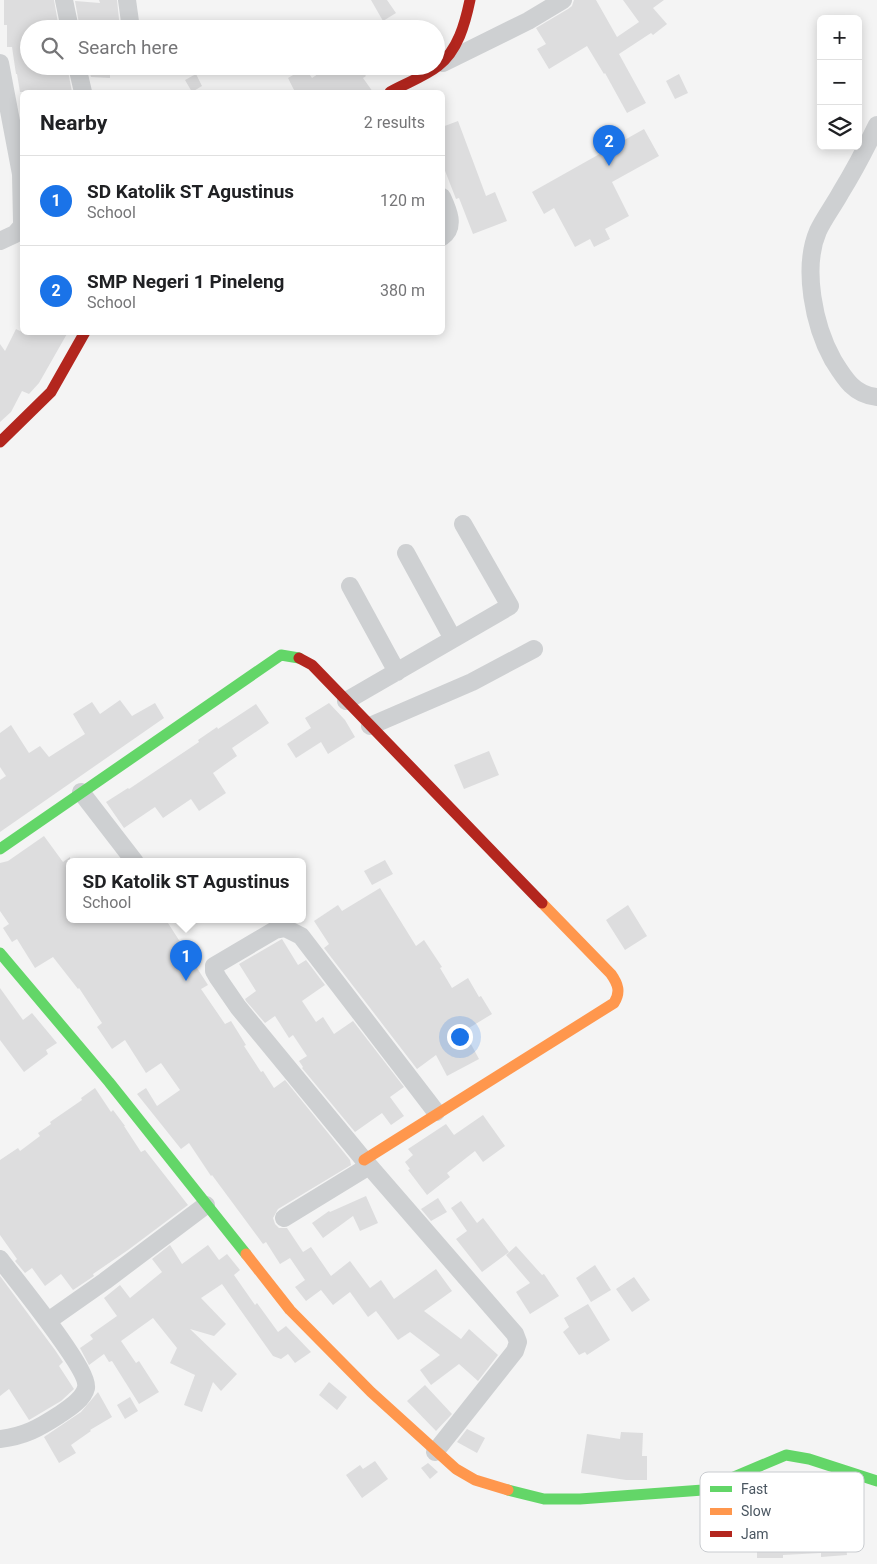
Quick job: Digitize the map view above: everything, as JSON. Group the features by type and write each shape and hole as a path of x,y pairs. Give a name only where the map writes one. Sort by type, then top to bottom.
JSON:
{"street":[{"path":"64,0 68,20"},
{"path":"127,0 130,20"},
{"path":"445,58 456,46 466,21 470,0"},
{"path":"445,62 520,25 563,0"},
{"path":"0,63 20,169"},
{"path":"79,75 83,90"},
{"path":"396,90 422,75"},
{"path":"877,125 843,190 818,231 812,260 811,280 819,328 831,356 844,379 860,393 877,397"},
{"path":"445,206 450,220 450,227 445,235"},
{"path":"0,241 15,234 20,228"},
{"path":"0,442 51,392 83,335"},
{"path":"346,701 510,606 463,524"},
{"path":"406,553 453,639"},
{"path":"350,586 397,672"},
{"path":"370,726 472,682 534,649"},
{"path":"0,849 281,655 292,654 301,657 312,665 611,974 620,986 619,997 614,1003 436,1112 367,1163 284,1218"},
{"path":"82,792 132,858"},
{"path":"435,1452 515,1352 518,1342 512,1330 367,1163 238,1007 214,971 214,966 275,930 285,928 301,936 436,1112"},
{"path":"0,953 109,1082 290,1310 333,1356 435,1452 456,1469 474,1480 502,1489 544,1498 580,1500 700,1490"},
{"path":"48,1321 206,1205"},
{"path":"0,1259 48,1321 85,1380 86,1388 80,1398 41,1427 27,1434 0,1438"},
{"path":"744,1472 786,1455 800,1456 846,1472"},
{"path":"864,1478 877,1481"}],"building":[{"path":"4,0 54,0 57,20 20,20 20,75 69,75 72,90 20,90 20,92 12,47 7,47 7,25 4,25"},
{"path":"99,0 117,0 119,20 78,20 75,1 100,3"},
{"path":"371,0 387,0 396,13 382,20"},
{"path":"574,0 596,0 617,37 639,22 623,0 664,0 653,8 667,24 653,35 651,33 619,54 646,103 627,113 605,73 587,46 549,69 537,49 546,44 536,28 568,9 572,6"},
{"path":"679,74 688,93 675,99 666,81"},
{"path":"90,75 110,75 110,78 91,77"},
{"path":"196,75 202,86 195,90 191,90 185,80"},
{"path":"293,75 310,75 312,78 316,75 365,75 363,78 372,90 294,90 288,78"},
{"path":"458,121 486,196 495,192 507,221 473,234 459,198 456,199 445,171 445,126"},
{"path":"644,129 659,156 612,182 629,216 605,229 610,239 594,247 590,239 575,247 554,208 544,214 532,192"},
{"path":"16,329 20,331 20,335 66,335 39,383 29,394 22,391 11,412 0,422 0,344 5,351"},
{"path":"120,700 132,716 155,703 164,718 0,832 0,780 6,776 0,767 0,733 11,725 29,753 40,746 49,757 85,734 73,714 92,702 100,714"},
{"path":"329,703 345,720 355,737 328,754 321,742 296,758 287,744 311,728 305,718"},
{"path":"256,704 269,723 232,748 237,756 213,773 226,793 199,811 191,799 163,818 155,807 124,828 106,802 129,789 199,742 198,740 217,727 218,729"},
{"path":"489,751 499,775 464,789 454,765"},
{"path":"44,836 63,862 66,860 66,923 168,923 208,985 201,989 225,1024 231,1021 261,1072 263,1071 274,1088 285,1080 350,1160 351,1165 278,1209 273,1218 275,1224 279,1228 287,1228 303,1252 311,1247 331,1276 350,1261 370,1288 381,1280 394,1299 436,1269 452,1291 424,1311 461,1339 469,1329 498,1355 478,1381 459,1364 431,1385 420,1370 440,1355 410,1332 398,1340 376,1311 368,1317 350,1292 333,1305 321,1290 306,1301 295,1287 305,1280 290,1258 280,1264 266,1242 263,1244 211,1176 189,1143 181,1149 137,1094 146,1088 157,1106 180,1090 161,1063 146,1073 125,1040 112,1049 97,1027 102,1023 79,988 53,957 35,968 17,939 12,942 3,928 9,924 0,911 0,863 8,861"},
{"path":"385,860 393,874 372,885 364,871"},
{"path":"380,888 416,946 424,940 442,967 440,968 452,988 468,978 492,1014 464,1031 479,1059 447,1076 436,1055 417,1069 324,948 329,944 314,921 338,905 342,911"},
{"path":"628,905 647,936 625,950 606,920"},
{"path":"282,939 298,965 306,960 325,985 302,1001 316,1022 323,1017 334,1034 353,1021 404,1087 390,1097 404,1116 391,1125 382,1113 355,1132 302,1068 299,1061 307,1056 293,1035 289,1038 275,1016 265,1023 246,1001 245,999 256,991 239,964"},
{"path":"0,988 23,1020 32,1013 57,1043 46,1050 48,1054 24,1072 0,1040"},
{"path":"95,1088 111,1112 113,1110 125,1126 141,1152 145,1150 188,1205 73,1290 61,1274 45,1286 32,1268 25,1273 15,1261 17,1259 0,1235 0,1160 18,1148 20,1151 40,1136 38,1133 51,1124 50,1122 82,1100 81,1098"},
{"path":"483,1115 505,1146 483,1162 475,1151 447,1173 450,1177 427,1195 408,1170 410,1169 405,1162 413,1155 408,1149 446,1124 454,1135"},
{"path":"366,1196 378,1223 360,1231 353,1216 323,1238 312,1223 329,1211"},
{"path":"438,1198 447,1212 431,1221 421,1209"},
{"path":"461,1201 477,1223 483,1218 509,1252 482,1272 456,1239 467,1231 451,1208"},
{"path":"170,1245 182,1264 208,1245 219,1260 227,1254 240,1270 234,1275 255,1305 257,1303 278,1332 286,1326 311,1352 295,1363 288,1354 281,1359 273,1356 222,1284 201,1298 226,1324 214,1336 190,1329 237,1374 221,1391 213,1382 202,1412 184,1405 195,1375 170,1363 177,1348 153,1318 121,1341 136,1363 139,1361 159,1392 139,1404 112,1361 109,1362 104,1354 89,1365 80,1348 93,1339 90,1335 117,1316 104,1298 120,1285 130,1298 162,1272 152,1259"},
{"path":"516,1246 542,1275 544,1274 559,1296 530,1314 516,1292 530,1283 506,1255"},
{"path":"595,1265 611,1290 591,1302 576,1278"},
{"path":"0,1276 63,1362 59,1366 74,1389 61,1401 29,1420 9,1389 0,1396"},
{"path":"634,1277 650,1300 632,1312 616,1289"},
{"path":"588,1304 610,1340 587,1355 585,1352 579,1355 563,1332 569,1327 564,1318"},
{"path":"329,1382 347,1397 337,1410 319,1395"},
{"path":"425,1385 452,1414 436,1431 407,1401"},
{"path":"98,1392 112,1417 90,1430 71,1445 76,1453 59,1463 44,1437 81,1412"},
{"path":"130,1397 138,1411 125,1419 117,1405"},
{"path":"467,1429 485,1438 477,1453 457,1442"},
{"path":"621,1432 643,1433 642,1456 647,1456 647,1480 626,1480 581,1473 587,1434 620,1439"},
{"path":"375,1461 388,1479 362,1498 346,1475 360,1465 363,1469"},
{"path":"428,1463 438,1472 430,1479 421,1468"},
{"path":"757,1552 847,1552 847,1555 821,1557 821,1553 783,1555 783,1558 757,1558"}],"traffic: fast":[{"path":"0,849 281,655 299,658"},
{"path":"0,953 109,1082 246,1254"},
{"path":"746,1472 786,1455 809,1459 849,1472"},
{"path":"864,1477 877,1481"},
{"path":"508,1490 544,1499 580,1499 700,1490"}],"traffic: slow":[{"path":"364,1160 614,1003 618,988 611,974 542,903"},
{"path":"246,1254 290,1310 371,1392 456,1469 475,1480 508,1490"}],"traffic: jam":[{"path":"445,60 460,36 470,0"},
{"path":"394,90 423,75"},
{"path":"0,442 51,392 83,335"},
{"path":"299,658 312,665 542,903"}],"place":[{"name":"SMP Negeri 1 Pineleng","path":"609,166"},
{"name":"SD Katolik ST Agustinus","path":"186,981"}]}
